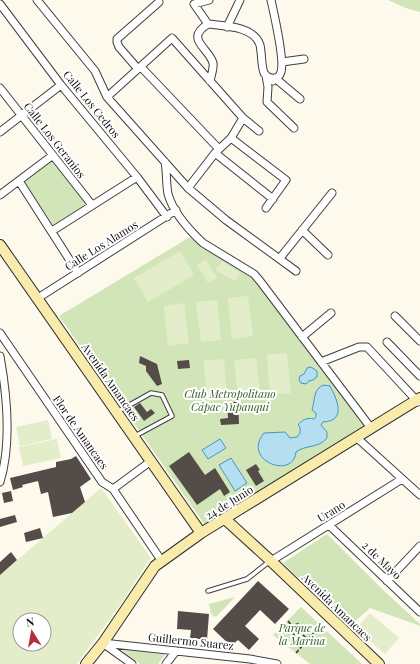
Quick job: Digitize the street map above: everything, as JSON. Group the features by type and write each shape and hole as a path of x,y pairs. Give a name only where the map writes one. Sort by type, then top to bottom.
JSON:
{"street":[{"path":"37,0 95,71 107,97 188,188 226,220 296,271"},
{"path":"209,0 194,4 208,24 248,32 257,40 261,50 263,70 266,76 268,88 266,98 268,105 294,128"},
{"path":"227,27 240,0"},
{"path":"268,88 275,78 281,74 282,62 276,21 271,0"},
{"path":"159,2 117,39 119,47 217,151 273,199"},
{"name":"Calle Los Cedros","path":"1,9 137,177 166,217"},
{"path":"208,24 198,36 198,41 213,64 210,81"},
{"path":"107,97 172,38 242,118 259,131"},
{"path":"282,62 304,59"},
{"path":"266,76 275,78 300,99"},
{"path":"0,132 61,85"},
{"name":"Calle Los Geranios","path":"0,88 92,205"},
{"path":"188,188 217,151 231,138 242,118"},
{"path":"231,138 286,180 266,208"},
{"path":"0,195 53,155"},
{"path":"165,161 168,193 176,210 191,231 203,243 254,274 371,428"},
{"path":"52,231 137,177"},
{"path":"168,193 172,183 181,180"},
{"path":"19,181 78,273"},
{"path":"280,258 332,193"},
{"name":"Calle Los Alamos","path":"38,298 176,210"},
{"path":"302,230 328,255"},
{"name":"Avenida Amancaes","path":"0,245 201,533"},
{"path":"302,337 331,313"},
{"path":"395,316 420,341"},
{"name":"Flor de Amancaes","path":"0,333 102,482 113,489 161,560"},
{"path":"387,342 420,376"},
{"path":"321,362 359,347 367,347 419,401"},
{"path":"0,356 6,401 7,440 0,482"},
{"name":"24 de Junio","path":"86,664 103,643 155,566 161,560 201,533 356,437 419,401"},
{"path":"356,437 420,495"},
{"path":"113,489 151,461"},
{"name":"Urano","path":"271,560 402,479"},
{"name":"Avenida Amancaes","path":"225,519 271,560 379,664"},
{"name":"2 de Mayo","path":"329,525 420,612"},
{"path":"387,581 420,546"},
{"path":"103,643 132,664"},
{"name":"Guillermo Suarez","path":"103,643 250,659 276,664"},
{"path":"166,664 176,651"}],"lane":[{"path":"117,412 151,393 162,395 172,416 134,437"},
{"path":"208,591 247,579 271,560"}],"path":[{"path":"288,621 293,626 292,630 294,635 298,636 303,634"},
{"path":"293,626 296,624 302,624 305,630 303,634"},
{"path":"296,653 320,626"},
{"path":"303,634 308,640"}],"green space":[{"path":"388,0 420,0 420,12 406,8"},
{"path":"53,160 86,204 53,225 24,181"},
{"name":"Club Metropolitano Cápac Yupanqui","path":"190,237 201,246 253,278 366,425 205,525 59,316"},
{"path":"180,251 194,275 148,302 134,278"},
{"path":"206,260 217,278 208,283 197,265"},
{"path":"222,261 240,273 235,281 216,270"},
{"path":"248,296 253,336 232,339 228,298"},
{"path":"217,300 221,340 201,342 196,302"},
{"path":"184,303 189,343 168,346 164,306"},
{"path":"287,353 291,393 270,395 267,355"},
{"path":"256,358 260,395 238,397 234,360"},
{"path":"224,359 227,399 207,401 204,361"},
{"path":"48,420 52,439 20,446 16,427"},
{"path":"57,439 61,458 23,466 19,447"},
{"path":"101,488 151,558 117,609 77,664 0,664 0,575"},
{"path":"327,534 382,589 420,624 420,626 370,608 349,627 283,563"},
{"path":"235,597 217,616 214,617 211,613 209,604"},
{"name":"Parque de la Marina","path":"301,607 362,664 310,664 273,635"},
{"path":"370,613 399,638 385,654 356,629"},
{"path":"124,649 165,655 158,664 140,664 123,651"}],"water":[{"path":"311,367 317,371 317,377 306,384 301,383 299,380 300,376 304,374 307,368"},
{"path":"324,385 330,386 338,408 338,414 335,418 330,421 323,422 321,425 327,432 327,438 320,444 304,448 296,452 293,460 287,465 279,466 271,464 263,459 259,452 259,443 264,433 285,432 290,438 297,437 300,433 300,427 298,425 305,419 314,419 316,417 316,413 312,410 315,395 318,389"},
{"path":"220,439 226,448 208,459 202,450"},
{"path":"231,458 247,483 235,491 219,465"}],"building":[{"path":"140,356 157,364 162,384 157,386 146,371 146,366 139,363"},
{"path":"189,360 190,368 178,369 177,361"},
{"path":"238,401 239,424 221,425 220,419 228,418 227,403"},
{"path":"140,403 147,412 151,409 155,413 144,421 134,407"},
{"path":"189,452 205,475 215,468 230,492 224,496 220,489 197,505 169,466"},
{"path":"76,456 91,479 80,487 85,502 72,513 53,517 48,492 41,494 38,481 22,485 23,487 13,490 10,478 56,467 56,462 71,459"},
{"path":"256,464 264,481 256,486 246,470"},
{"path":"11,491 13,501 4,503 2,493"},
{"path":"15,515 17,522 0,527 0,519"},
{"path":"40,528 43,538 26,542 24,533"},
{"path":"11,552 17,560 0,575 0,562"},
{"path":"258,581 289,609 275,624 260,610 245,626 259,639 249,650 238,640 231,646 213,629"},
{"path":"178,611 209,614 207,640 190,638 191,630 177,629"}]}
